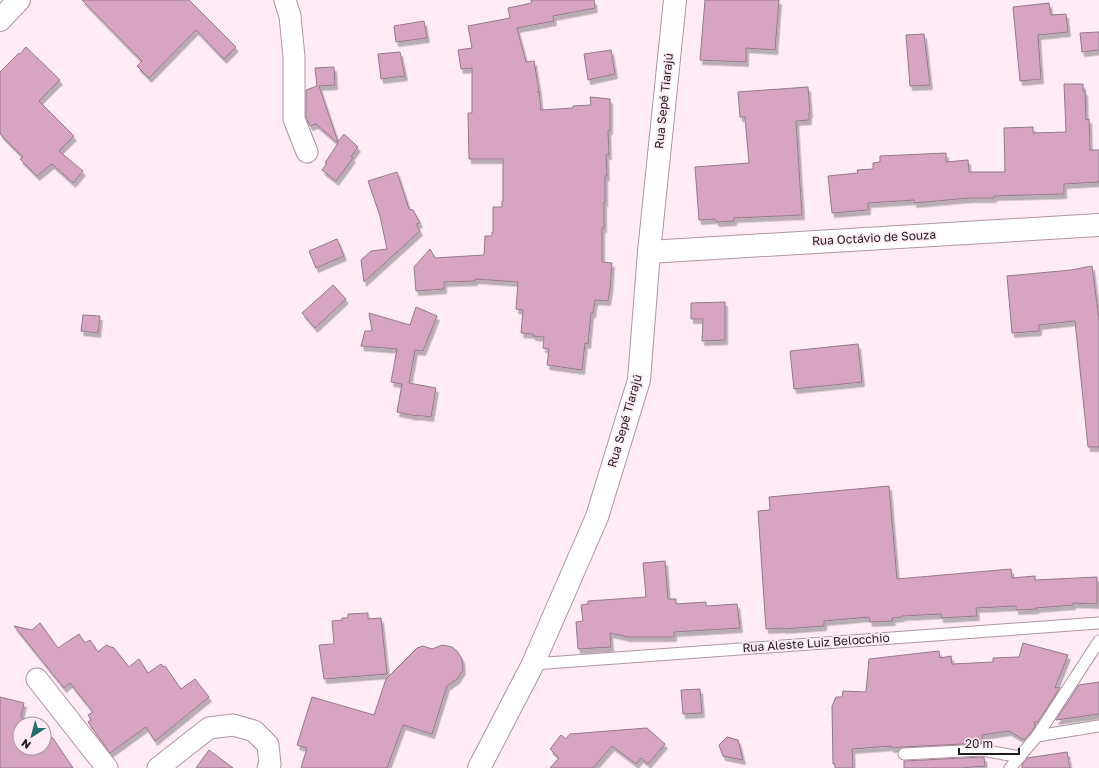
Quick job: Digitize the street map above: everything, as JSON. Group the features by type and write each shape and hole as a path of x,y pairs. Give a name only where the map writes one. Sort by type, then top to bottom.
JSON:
{"street":[{"path":"0,20 19,0"},
{"path":"285,0 290,16 294,57 294,119 307,152"},
{"name":"Rua Sepé Tiarajú","path":"479,768 533,664 596,517 638,380 649,252 675,0"},
{"name":"Rua Octávio de Souza","path":"649,252 1099,226"},
{"path":"38,679 107,768"},
{"path":"158,768 210,728 233,725 254,731 268,745 270,764 268,768"}],"lane":[{"name":"Rua Aleste Luiz Belocchio","path":"533,664 1099,623"},
{"path":"1010,768 1037,736 1099,641"},
{"path":"1037,736 1099,726"},
{"path":"904,754 982,750 1020,756"}],"building":[{"path":"82,0 189,0 236,47 224,59 196,30 149,78 137,66 142,61"},
{"path":"531,0 594,0 595,8 553,16 554,21 517,28 526,62 534,61 539,91 537,92 539,92 541,110 591,105 590,97 610,99 610,130 608,131 609,155 606,155 607,176 605,176 602,262 612,263 610,289 608,301 595,300 593,313 591,313 588,344 585,343 582,370 547,365 549,349 543,348 544,337 521,333 523,310 516,309 518,282 475,279 475,281 444,282 444,289 416,291 414,267 430,249 435,258 484,255 485,236 492,236 493,207 502,207 503,201 503,159 469,159 468,113 472,113 472,68 461,69 458,50 472,48 468,26 510,18 508,8 532,3"},
{"path":"705,0 779,0 775,50 746,48 746,62 700,60"},
{"path":"1049,3 1051,15 1066,14 1068,32 1038,35 1041,79 1020,81 1013,7"},
{"path":"424,21 427,38 396,42 394,26"},
{"path":"1099,32 1099,50 1082,52 1080,33"},
{"path":"924,34 930,85 910,86 906,35"},
{"path":"26,47 60,80 39,101 74,136 59,151 83,171 73,183 52,164 37,176 20,159 23,157 0,134 0,72"},
{"path":"611,50 615,74 588,80 584,54"},
{"path":"400,52 405,76 381,79 378,54"},
{"path":"334,67 335,85 319,86 338,142 344,134 358,147 351,157 353,158 336,181 322,170 338,143 316,124 310,126 306,117 306,90 317,86 315,68"},
{"path":"1064,84 1083,84 1083,91 1085,91 1086,120 1089,119 1090,150 1099,150 1099,182 1064,184 1064,194 994,196 994,198 970,198 914,203 914,200 868,203 868,210 832,213 828,176 858,173 857,170 873,169 873,163 880,162 880,156 946,153 946,162 968,160 969,172 1005,172 1004,128 1033,127 1033,133 1066,132"},
{"path":"808,87 810,113 809,120 796,121 802,215 734,218 734,221 717,222 715,219 699,220 695,167 749,163 745,117 740,117 738,92"},
{"path":"397,172 409,209 413,210 420,223 416,224 420,231 364,282 361,260 371,251 387,249 380,216 368,181"},
{"path":"337,239 344,256 316,268 309,251"},
{"path":"1092,266 1099,319 1099,447 1088,447 1075,321 1039,325 1039,331 1012,333 1007,276 1071,270"},
{"path":"333,285 346,299 315,328 302,313"},
{"path":"725,302 725,340 702,341 703,319 691,319 691,303"},
{"path":"416,307 437,316 423,351 415,350 409,383 436,388 431,417 397,412 402,384 391,382 397,349 361,346 365,331 372,331 369,313 410,325"},
{"path":"83,315 100,316 98,333 81,331"},
{"path":"858,344 862,382 794,389 790,351"},
{"path":"889,486 897,579 1011,569 1012,578 1035,576 1035,580 1097,577 1097,604 1073,603 1073,605 1016,610 1016,606 976,608 977,616 941,618 941,614 902,616 892,618 893,621 870,622 869,617 824,621 824,626 766,629 758,511 770,510 769,497"},
{"path":"665,561 668,599 676,599 676,604 706,602 706,606 737,604 740,628 674,632 674,637 628,637 610,633 611,647 578,649 576,622 583,621 581,605 588,604 588,601 646,597 643,563"},
{"path":"368,613 368,619 381,618 387,674 324,679 319,645 334,644 332,621 348,618 348,614"},
{"path":"40,623 58,648 79,634 85,643 90,640 98,652 106,645 114,648 129,667 139,659 148,673 161,664 163,667 165,666 181,689 195,679 209,697 155,741 146,727 110,753 88,722 91,720 88,715 93,712 70,683 64,688 14,626 32,630"},
{"path":"1023,643 1068,655 1055,688 1060,687 1038,722 1034,722 1035,727 1024,740 1009,731 982,735 983,743 891,748 891,746 852,749 853,768 835,768 835,764 833,764 832,706 836,697 842,697 843,691 866,692 869,659 939,651 940,658 951,656 952,664 993,662 993,658 1019,657"},
{"path":"442,645 452,647 457,651 462,659 463,670 457,679 447,686 432,734 403,725 387,768 301,768 307,748 297,745 312,697 374,715 386,679 417,648 423,646 432,649"},
{"path":"1099,682 1099,714 1056,720 1079,685"},
{"path":"700,689 702,713 683,714 681,690"},
{"path":"0,697 24,703 21,716 12,716 12,756 52,756 52,737 73,768 0,768"},
{"path":"647,728 665,744 648,764 641,758 636,764 612,746 593,768 550,768 559,758 550,749 561,735 566,739 570,734"},
{"path":"727,737 738,740 743,760 723,756 719,745"},
{"path":"209,750 233,768 196,768"},
{"path":"1067,752 1070,768 1022,768 1022,765 1027,758"},
{"path":"984,757 985,766 960,768 904,768 904,761"}]}
